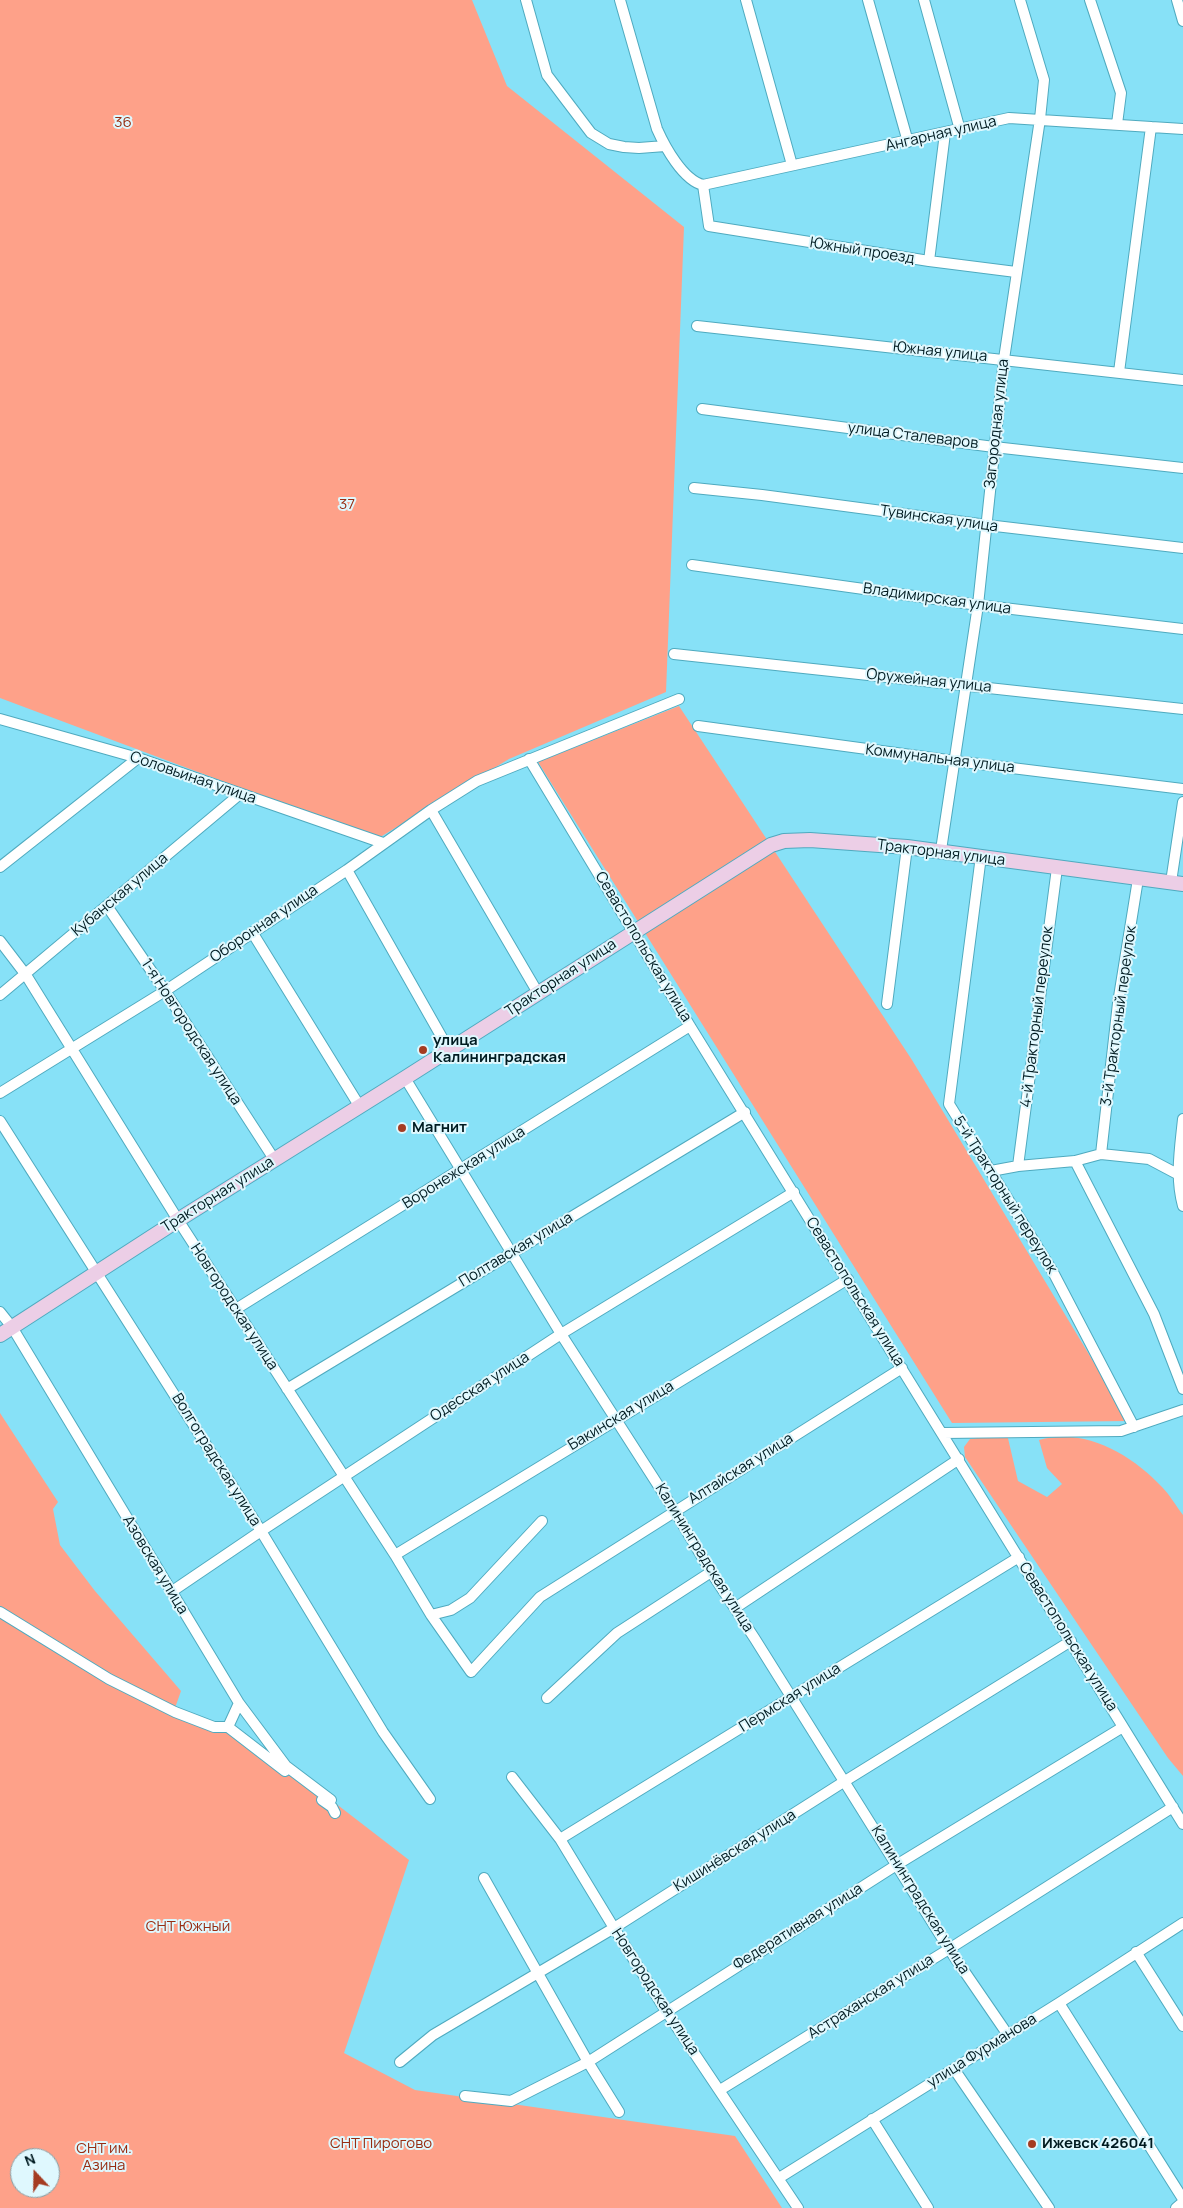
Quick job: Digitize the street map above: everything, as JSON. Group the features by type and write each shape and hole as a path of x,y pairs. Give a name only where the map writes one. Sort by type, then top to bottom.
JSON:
{"street":[{"path":"526,0 548,74 591,133 609,144 624,147 664,146"},
{"path":"620,0 657,129 664,146 694,182 703,184"},
{"path":"746,0 792,165"},
{"path":"868,0 908,142"},
{"path":"924,0 960,130"},
{"name":"Загородная улица","path":"941,850 978,605 1004,359 1040,119 1044,80 1020,0"},
{"path":"1090,0 1121,94 1117,124"},
{"path":"1177,0 1183,21"},
{"name":"Ангарная улица","path":"703,184 908,142 1009,118 1183,129"},
{"path":"1119,372 1152,127"},
{"path":"929,261 945,133"},
{"name":"Южный проезд","path":"703,184 709,226 929,261 1016,272"},
{"name":"Южная улица","path":"697,326 1183,380"},
{"name":"улица Сталеваров","path":"702,409 994,447 1183,468"},
{"name":"Тувинская улица","path":"694,488 762,495 987,526 1183,548"},
{"name":"Владимирская улица","path":"692,565 978,605 1183,629"},
{"name":"Оружейная улица","path":"674,654 966,684 1183,709"},
{"name":"Оборонная улица","path":"0,1093 166,991 347,870 431,810 477,781 679,699"},
{"name":"Соловьиная улица","path":"0,719 138,758 384,843"},
{"name":"Коммунальная улица","path":"698,726 955,762 1183,788"},
{"path":"0,867 138,758"},
{"name":"Севастопольская улица","path":"529,759 690,1026 1183,1824"},
{"name":"Кубанская улица","path":"0,995 240,794"},
{"path":"1177,883 1183,802"},
{"path":"431,810 538,993"},
{"name":"Тракторная улица","path":"0,1335 178,1220 771,845 784,841 810,840 941,850 1057,868 1177,883"},
{"path":"887,1004 907,847"},
{"name":"5-й Тракторный переулок","path":"981,856 949,1104 1053,1272 1134,1427"},
{"name":"4-й Тракторный переулок","path":"1018,1166 1057,868"},
{"path":"347,870 449,1050"},
{"name":"3-й Тракторный переулок","path":"1101,1154 1118,1003 1138,879"},
{"name":"1-я Новгородская улица","path":"107,906 166,991 274,1159"},
{"path":"252,932 360,1106"},
{"name":"Новгородская улица","path":"0,941 26,975 178,1220 432,1615 471,1672"},
{"name":"Воронежская улица","path":"236,1309 690,1026"},
{"name":"Калининградская улица","path":"405,1078 615,1420 674,1510 711,1572 898,1864 950,1949 1008,2035"},
{"name":"Полтавская улица","path":"288,1389 744,1112"},
{"path":"1183,1119 1178,1189 1183,1206"},
{"name":"Волгоградская улица","path":"0,1121 261,1531 383,1732 430,1799"},
{"path":"991,1171 1018,1166 1075,1161 1101,1154 1149,1159 1180,1175"},
{"path":"1075,1161 1154,1314 1183,1389"},
{"name":"Одесская улица","path":"171,1592 561,1334 794,1192"},
{"name":"Бакинская улица","path":"395,1555 848,1279"},
{"name":"Азовская улица","path":"0,1312 12,1327 239,1703 286,1766 331,1800"},
{"name":"Алтайская улица","path":"471,1672 540,1597 674,1510 902,1368"},
{"path":"943,1434 1121,1431 1183,1410"},
{"path":"735,1608 959,1459"},
{"path":"432,1615 451,1610 470,1598 542,1522"},
{"name":"Пермская улица","path":"560,1838 1019,1557"},
{"path":"547,1698 616,1633 711,1572"},
{"path":"0,1612 116,1683 175,1712 214,1727 228,1727 332,1807 335,1813"},
{"name":"Кишинёвская улица","path":"400,2062 433,2035 614,1928 845,1781 1071,1641"},
{"path":"228,1727 239,1703"},
{"name":"Федеративная улица","path":"465,2096 511,2101 588,2062 898,1864 1123,1727"},
{"name":"Новгородская улица","path":"512,1777 560,1838 666,2011 798,2208"},
{"name":"Астраханская улица","path":"720,2090 950,1949 1173,1807"},
{"path":"484,1878 588,2062 620,2112"},
{"name":"улица Фурманова","path":"779,2178 1183,1923"},
{"path":"1136,1952 1183,2026"},
{"path":"1059,2003 1183,2198"},
{"path":"954,2068 1049,2208"},
{"path":"872,2119 928,2208"},
{"path":"1176,2208 1183,2202"}],"green space":[{"name":"37","path":"0,0 472,0 507,86 684,227 666,692 509,759 377,839 0,698"},
{"path":"679,706 912,1060 1129,1421 952,1423 538,762"},
{"name":"СНТ Южный","path":"0,1413 58,1502 53,1509 60,1545 95,1591 181,1691 175,1708 205,1723 243,1732 409,1860 344,2053 415,2090 735,2136 782,2208 0,2208"},
{"path":"1007,1434 1018,1481 1047,1497 1062,1484 1047,1468 1039,1440 1073,1437 1090,1440 1122,1454 1150,1475 1165,1490 1183,1515 1183,1776 1168,1758 965,1457 964,1447 970,1439"}],"place":[{"name":"улица Калининградская","path":"423,1050"},
{"name":"Магнит","path":"402,1128"},
{"name":"Ижевск 426041","path":"1032,2144"}],"park label":[{"name":"36","path":"123,123"},
{"name":"СНТ Пирогово","path":"381,2144"},
{"name":"СНТ им. Азина","path":"104,2158"}]}
